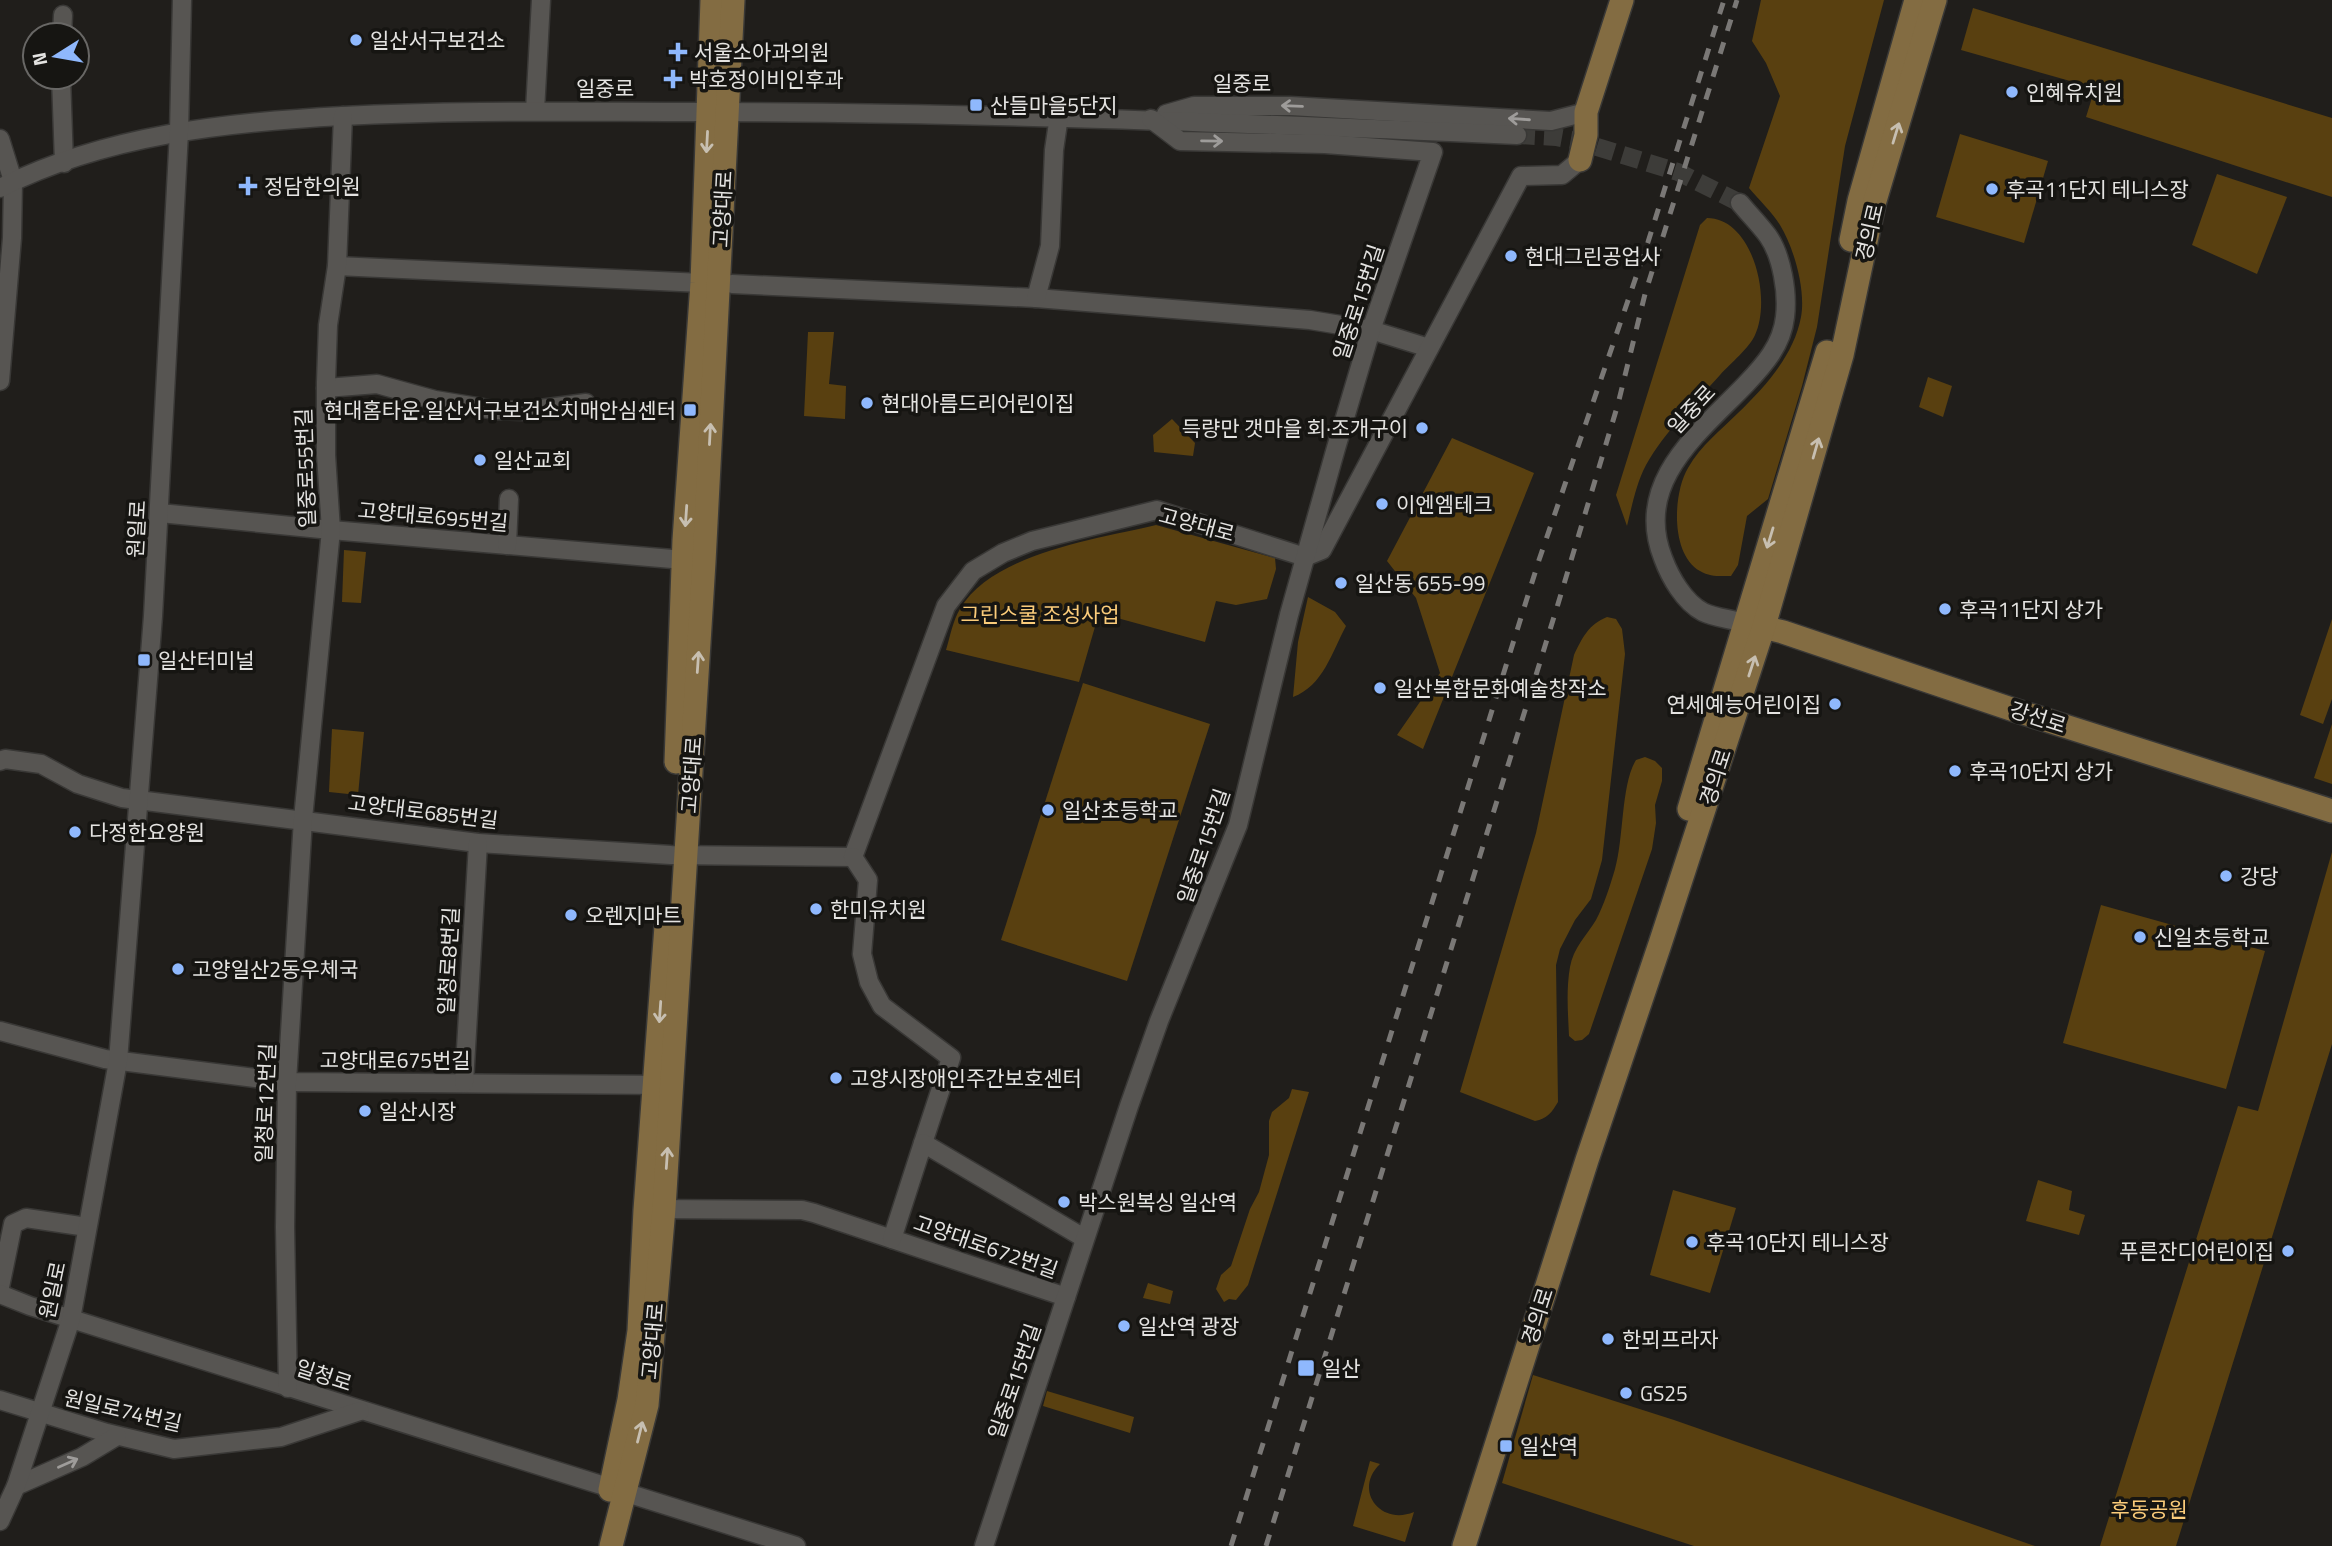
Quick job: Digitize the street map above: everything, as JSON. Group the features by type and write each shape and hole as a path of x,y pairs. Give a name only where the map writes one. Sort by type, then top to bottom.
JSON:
{"main road":[{"name":"고양대로","path":"694,561 718,112 712,0"},
{"name":"고양대로","path":"611,1546 623,1492 629,1400 654,1209 686,856 702,283 718,112 733,0"},
{"path":"1580,160 1586,135 1586,111 1622,0"},
{"name":"경의로","path":"1464,1546 1587,1160 1660,944 1754,625 1828,350 1858,201 1916,0"},
{"name":"경의로","path":"1451,1546 1842,355 1874,204 1936,0"},
{"name":"강선로","path":"1754,625 2332,811"},
{"name":"고양대로","path":"596,1546 623,1492"}],"street":[{"name":"원일로","path":"0,1521 16,1486 71,1319 118,1060 160,513 179,132 182,0"},
{"path":"535,111 541,0"},
{"path":"63,15 63,21"},
{"path":"61,91 64,163"},
{"name":"일중로","path":"1150,119 1194,106 1290,106 1551,121 1586,111"},
{"name":"일중로","path":"6,184 119,146 179,132 259,121 343,116 535,111 1059,116 1517,135"},
{"name":"일중로55번길","path":"303,819 331,530 326,455 326,388 328,325 337,266 343,116"},
{"path":"1035,298 1051,246 1054,150 1059,116"},
{"name":"일중로15번길","path":"984,1546 1158,1021 1238,825 1304,557 1371,330 1433,152 1325,144 1180,141 1150,119"},
{"path":"0,139 12,238 1,380"},
{"path":"1304,557 1322,550 1521,176 1562,175 1580,160"},
{"name":"일중로","path":"1740,203 1769,238 1784,278 1785,319 1771,358 1674,461 1658,495 1655,527 1664,562 1682,592 1702,611 1754,625"},
{"path":"337,266 702,283"},
{"path":"732,284 1035,298 1310,320 1371,330 1429,348"},
{"path":"326,388 377,384 435,400 495,411 526,411 586,403"},
{"path":"507,545 509,499"},
{"name":"고양대로","path":"853,857 898,742 946,606 973,571 1003,553 1032,541 1157,510 1304,557"},
{"name":"고양대로695번길","path":"160,513 694,561"},
{"name":"고양대로685번길","path":"0,761 5,759 41,764 78,785 139,801 303,819 478,843 686,856"},
{"name":"일청로12번길","path":"288,1388 285,1227 287,1082 303,819"},
{"name":"일청로8번길","path":"464,1083 478,843"},
{"path":"686,856 853,857 868,880 862,954 869,982 882,1006 951,1058 923,1143"},
{"path":"0,1031 118,1060"},
{"name":"고양대로675번길","path":"118,1060 287,1082 664,1085"},
{"name":"고양대로672번길","path":"892,1239 923,1143 1084,1238"},
{"name":"고양대로672번길","path":"654,1209 802,1210 1066,1297"},
{"path":"0,1287 13,1224 26,1218 87,1227"},
{"name":"일청로","path":"0,1294 360,1411 795,1546"},
{"name":"원일로74번길","path":"0,1400 117,1436 174,1449 281,1437 360,1411"},
{"path":"16,1486 82,1457 117,1436"}],"green space":[{"path":"1761,0 1884,0 1845,146 1817,327 1802,386 1768,499 1747,516 1738,565 1731,576 1715,576 1700,571 1690,563 1683,551 1679,538 1677,507 1683,479 1699,452 1777,370 1792,344 1802,306 1798,270 1785,234 1773,215 1749,188 1780,96 1766,63 1752,41"},
{"path":"1973,8 2332,118 2332,197 2086,117 2095,88 1961,50"},
{"name":"후곡11단지 테니스장","path":"1960,134 2048,161 2024,243 1936,217"},
{"path":"2217,174 2287,197 2257,274 2192,245"},
{"path":"1707,218 1723,222 1736,231 1747,246 1755,263 1759,282 1760,320 1749,345 1681,418 1646,465 1627,526 1616,495 1700,225"},
{"path":"808,332 834,332 829,384 846,386 845,419 804,416"},
{"path":"1928,377 1952,386 1943,417 1919,407"},
{"path":"1172,419 1195,443 1193,456 1154,452 1153,435"},
{"path":"1452,438 1534,473 1423,749 1397,735 1440,673 1416,598 1387,561"},
{"name":"그린스쿨 조성사업","path":"1156,525 1275,558 1276,569 1267,599 1236,605 1216,601 1205,642 1099,613 1079,682 946,650 960,609 975,590 996,574 1048,551"},
{"path":"344,550 366,552 361,603 342,602"},
{"path":"1308,597 1335,612 1346,626 1319,677 1303,692 1293,697 1298,642"},
{"path":"1607,617 1616,619 1622,629 1625,654 1602,860 1591,899 1575,920 1560,949 1556,965 1558,1102 1543,1119 1535,1121 1460,1092 1536,833 1574,655 1583,637"},
{"path":"2332,619 2332,699 2323,724 2300,715"},
{"path":"1083,683 1210,724 1127,981 1001,940"},
{"path":"2332,724 2332,784 2314,778"},
{"path":"332,729 364,732 358,795 329,792"},
{"path":"1645,757 1662,768 1662,781 1655,805 1656,823 1652,849 1589,1034 1582,1040 1575,1041 1569,1036 1570,967 1577,948 1596,920 1607,895 1618,856 1631,770 1636,760"},
{"name":"후동공원","path":"2332,852 2332,1044 2176,1546 2100,1546 2238,1106 2258,1111"},
{"path":"2101,905 2265,951 2226,1089 2063,1043"},
{"path":"1292,1089 1309,1092 1248,1285 1236,1300 1229,1299 1224,1302 1216,1289 1221,1275 1231,1266 1250,1209 1259,1192 1269,1155 1269,1121 1272,1112 1289,1098"},
{"path":"2038,1180 2072,1191 2069,1210 2085,1215 2079,1235 2026,1221"},
{"name":"후곡10단지 테니스장","path":"1673,1190 1736,1208 1710,1293 1650,1275"},
{"path":"1148,1283 1173,1291 1170,1304 1143,1298"},
{"path":"1533,1375 1674,1420 2035,1546 1694,1546 1502,1483"},
{"path":"1047,1391 1134,1417 1130,1433 1043,1406"},
{"path":"1370,1461 1380,1464 1372,1474 1369,1484 1374,1503 1391,1514 1414,1512 1405,1542 1353,1526"}],"tunnel":[{"path":"1517,135 1578,141 1678,172 1740,203"}],"railway":[{"path":"1231,1546 1539,560 1648,242 1724,0"},
{"path":"1266,1546 1558,604 1618,404 1645,294 1737,0"}],"place":[{"name":"일산서구보건소","path":"356,40"},
{"name":"서울소아과의원","path":"678,52"},
{"name":"박호정이비인후과","path":"673,79"},
{"name":"인혜유치원","path":"2012,92"},
{"name":"산들마을5단지","path":"976,105"},
{"name":"정담한의원","path":"248,186"},
{"name":"후곡11단지 테니스장","path":"1992,189"},
{"name":"현대그린공업사","path":"1511,256"},
{"name":"현대아름드리어린이집","path":"867,403"},
{"name":"현대홈타운.일산서구보건소치매안심센터","path":"690,410"},
{"name":"득량만 갯마을 회·조개구이","path":"1422,428"},
{"name":"일산교회","path":"480,460"},
{"name":"이엔엠테크","path":"1382,504"},
{"name":"일산동 655-99","path":"1341,583"},
{"name":"후곡11단지 상가","path":"1945,609"},
{"name":"일산터미널","path":"144,660"},
{"name":"일산복합문화예술창작소","path":"1380,688"},
{"name":"연세예능어린이집","path":"1835,704"},
{"name":"후곡10단지 상가","path":"1955,771"},
{"name":"일산초등학교","path":"1048,810"},
{"name":"다정한요양원","path":"75,832"},
{"name":"강당","path":"2226,876"},
{"name":"한미유치원","path":"816,909"},
{"name":"오렌지마트","path":"571,915"},
{"name":"신일초등학교","path":"2140,937"},
{"name":"고양일산2동우체국","path":"178,969"},
{"name":"고양시장애인주간보호센터","path":"836,1078"},
{"name":"일산시장","path":"365,1111"},
{"name":"박스원복싱 일산역","path":"1064,1202"},
{"name":"후곡10단지 테니스장","path":"1692,1242"},
{"name":"푸른잔디어린이집","path":"2288,1251"},
{"name":"일산역 광장","path":"1124,1326"},
{"name":"한뫼프라자","path":"1608,1339"},
{"name":"일산","path":"1306,1368"},
{"name":"GS25","path":"1626,1393"},
{"name":"일산역","path":"1506,1446"}]}
